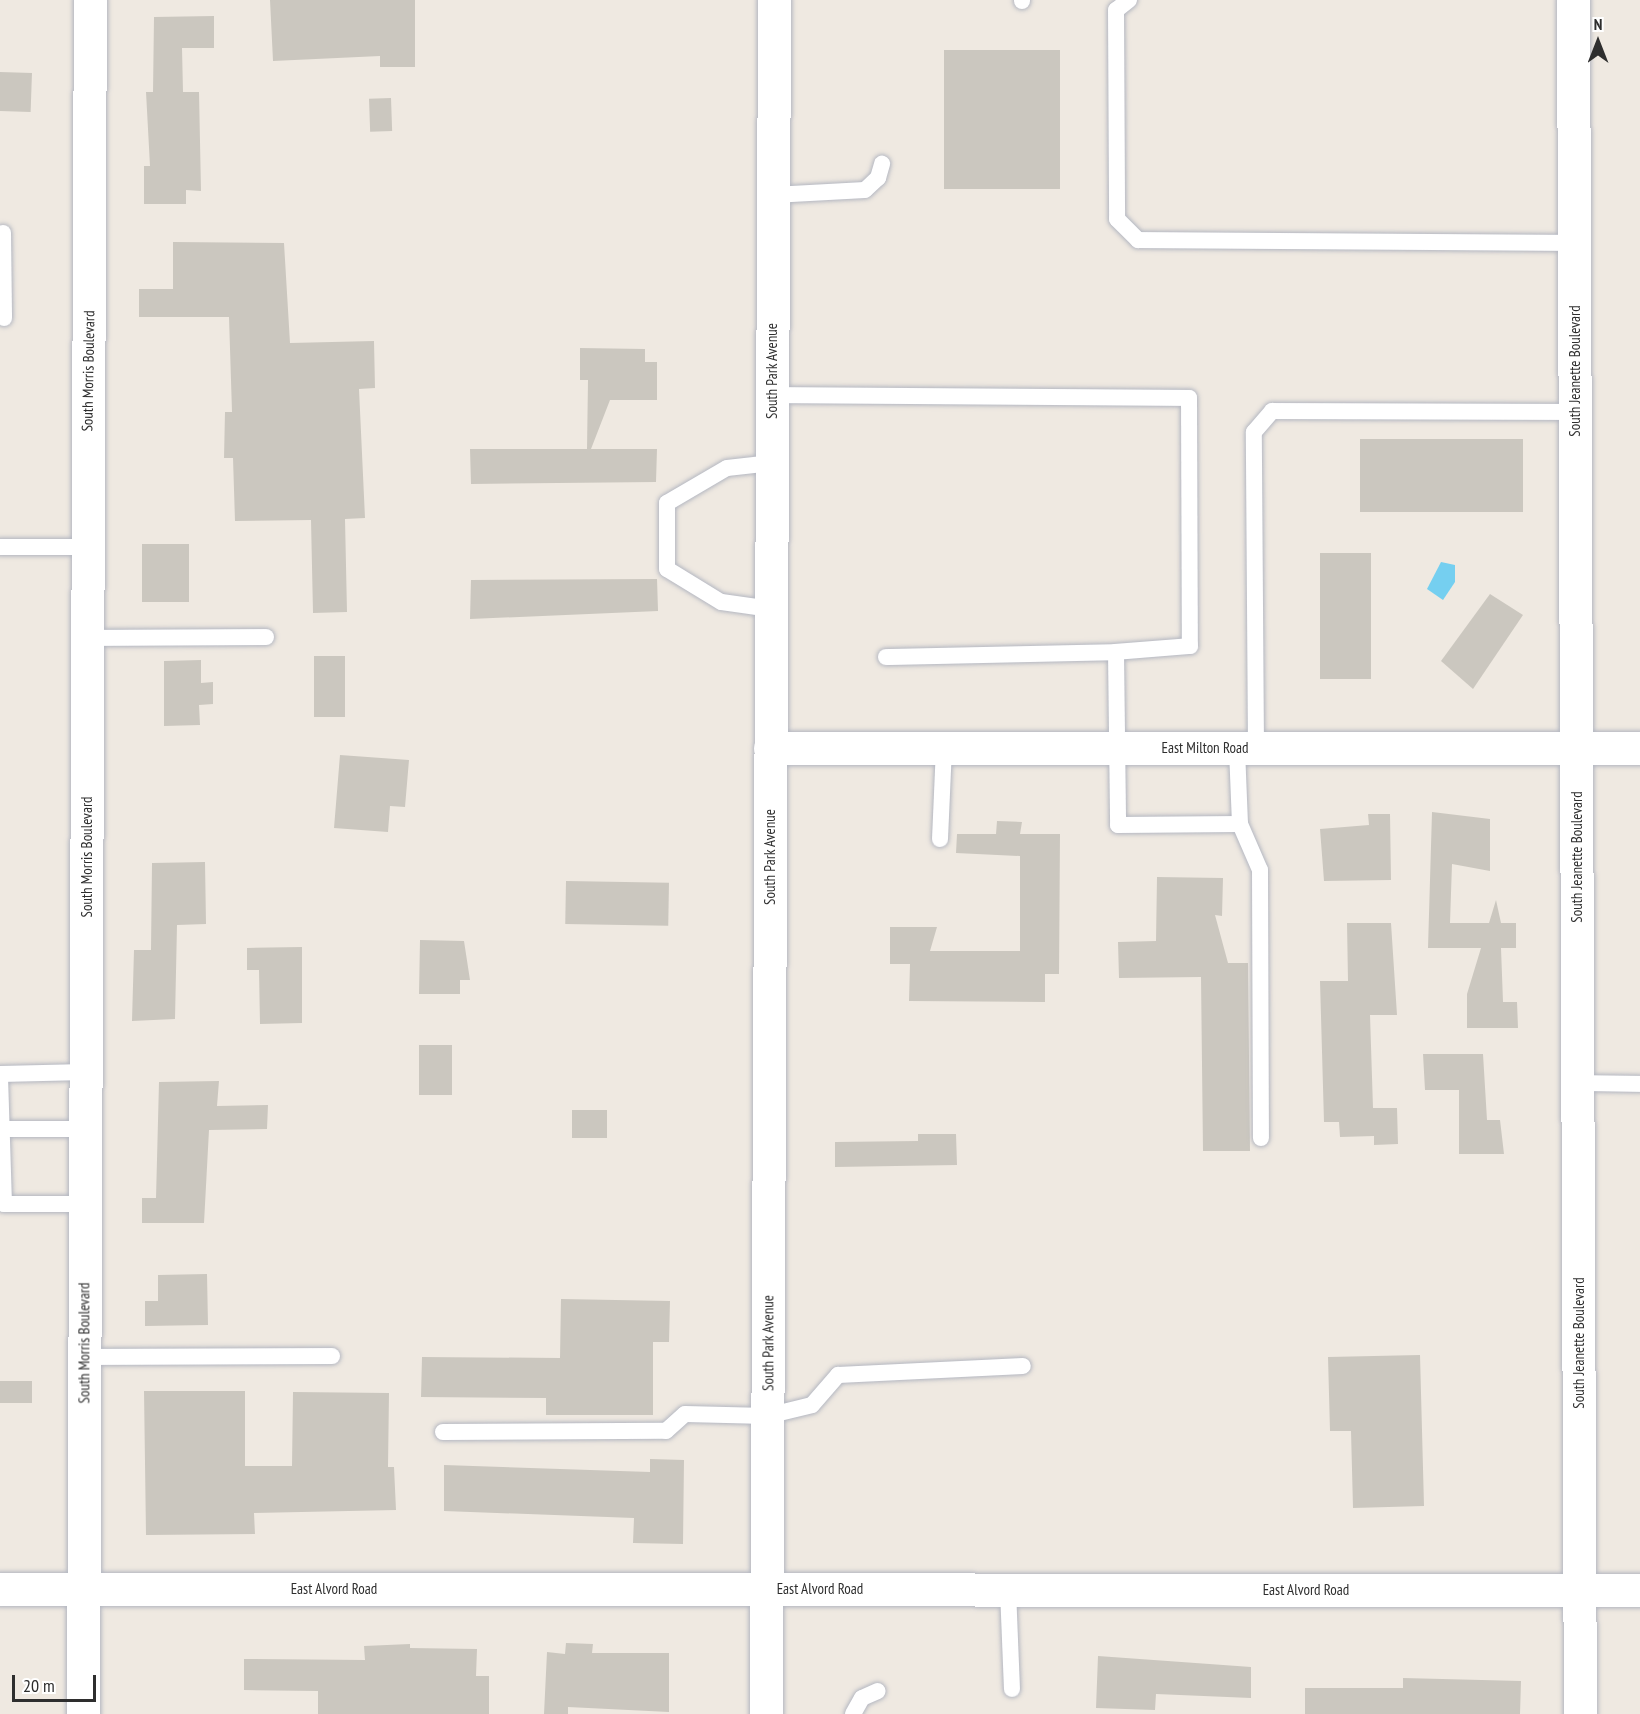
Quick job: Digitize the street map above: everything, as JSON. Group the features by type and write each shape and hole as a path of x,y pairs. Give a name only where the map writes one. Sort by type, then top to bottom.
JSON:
{"street":[{"name":"South Morris Boulevard","path":"83,1714 90,0"},
{"name":"South Park Avenue","path":"766,1714 774,0"},
{"name":"South Jeanette Boulevard","path":"1573,0 1580,1714"},
{"name":"East Milton Road","path":"770,748 1640,748"},
{"name":"East Alvord Road","path":"0,1589 1640,1590"}],"lane":[{"path":"1129,0 1116,10 1117,219 1138,240 1574,243"},
{"path":"773,195 865,190 878,178 882,164"},
{"path":"3,233 4,318"},
{"path":"772,395 1189,398 1190,646 1116,652 886,657"},
{"path":"1261,1138 1260,870 1240,824 1246,748 1254,432 1272,411 1575,412"},
{"path":"771,609 721,602 667,569 667,503 727,468 772,463"},
{"path":"0,547 86,547"},
{"path":"87,638 266,637"},
{"path":"1116,652 1118,825 1240,824"},
{"path":"940,839 944,748"},
{"path":"85,1204 4,1204 0,1074 86,1072"},
{"path":"1578,1083 1640,1084"},
{"path":"1,1130 85,1129"},
{"path":"84,1357 332,1356"},
{"path":"443,1432 666,1431 685,1414 767,1416 812,1405 838,1375 1023,1366"},
{"path":"1008,1590 1012,1689"},
{"path":"854,1714 862,1698 878,1690"}],"water":[{"path":"1441,562 1455,565 1455,582 1443,600 1427,589"}],"building":[{"path":"270,0 415,0 415,67 380,67 380,56 273,61"},
{"path":"214,16 214,48 182,48 183,92 199,92 201,191 186,190 186,204 144,204 144,166 150,166 146,92 153,92 154,17"},
{"path":"944,50 1060,50 1060,189 944,189"},
{"path":"0,72 32,73 31,112 0,111"},
{"path":"391,98 392,131 370,132 369,99"},
{"path":"173,242 284,243 290,343 374,341 375,388 359,389 365,518 345,519 347,612 313,613 311,520 235,521 233,458 224,458 225,412 232,412 229,317 139,317 139,289 173,289"},
{"path":"580,348 645,349 645,362 657,362 657,400 610,400 591,449 657,449 656,482 471,484 470,449 587,449 588,380 580,380"},
{"path":"1360,439 1523,439 1523,512 1360,512"},
{"path":"142,544 189,544 189,602 142,602"},
{"path":"1320,553 1371,553 1371,679 1320,679"},
{"path":"657,579 658,611 470,619 471,580"},
{"path":"1490,594 1523,615 1473,689 1441,661"},
{"path":"314,656 345,656 345,717 314,717"},
{"path":"201,660 201,683 213,682 213,704 199,705 200,725 164,726 164,661"},
{"path":"340,755 409,760 405,807 390,806 388,832 334,828"},
{"path":"1432,812 1490,819 1490,871 1452,864 1450,923 1489,923 1496,900 1501,923 1516,923 1516,948 1501,948 1503,1002 1517,1002 1518,1028 1467,1028 1467,994 1481,948 1428,948"},
{"path":"1368,814 1390,814 1391,880 1324,881 1320,829 1369,825"},
{"path":"997,821 1022,822 1020,834 1060,834 1059,974 1045,974 1045,1002 909,1001 910,964 890,964 890,927 937,927 930,951 1020,951 1020,856 956,853 957,834 996,834"},
{"path":"205,862 206,924 177,925 175,1019 132,1021 134,950 151,950 152,863"},
{"path":"1157,877 1223,878 1222,916 1215,915 1228,963 1248,963 1250,1151 1203,1151 1201,977 1119,978 1118,942 1156,941"},
{"path":"566,881 669,883 668,926 565,924"},
{"path":"1347,923 1391,923 1397,1015 1370,1015 1373,1108 1397,1108 1398,1144 1374,1145 1374,1136 1340,1137 1339,1122 1324,1122 1320,981 1348,981"},
{"path":"420,940 464,941 470,980 460,980 460,994 419,994"},
{"path":"302,947 302,1023 260,1024 259,970 247,970 247,948"},
{"path":"419,1045 452,1045 452,1095 419,1095"},
{"path":"1423,1054 1483,1054 1487,1120 1500,1120 1504,1154 1459,1154 1459,1090 1425,1090"},
{"path":"219,1081 217,1106 268,1105 267,1129 209,1130 204,1223 142,1223 142,1198 156,1198 159,1082"},
{"path":"572,1110 607,1110 607,1138 572,1138"},
{"path":"918,1134 956,1134 957,1165 835,1167 835,1142 918,1141"},
{"path":"207,1274 208,1325 145,1326 145,1301 158,1301 158,1275"},
{"path":"561,1299 670,1301 669,1342 653,1342 653,1415 546,1415 546,1398 421,1397 422,1357 560,1358"},
{"path":"1420,1355 1424,1506 1353,1508 1351,1431 1330,1431 1328,1357"},
{"path":"0,1381 32,1381 32,1403 0,1403"},
{"path":"144,1391 245,1391 245,1466 292,1466 293,1392 389,1393 388,1467 394,1467 396,1510 254,1513 255,1534 146,1535"},
{"path":"650,1459 684,1460 683,1544 633,1543 634,1518 444,1511 444,1465 650,1472"},
{"path":"566,1643 593,1644 592,1653 669,1653 669,1712 568,1707 568,1714 544,1714 547,1652 565,1654"},
{"path":"410,1644 410,1648 477,1649 476,1676 489,1676 489,1714 318,1714 318,1691 244,1690 244,1659 365,1660 364,1646"},
{"path":"1098,1656 1251,1667 1251,1698 1156,1694 1155,1710 1096,1708"},
{"path":"1403,1678 1521,1681 1520,1714 1305,1714 1305,1688 1403,1688"}]}
